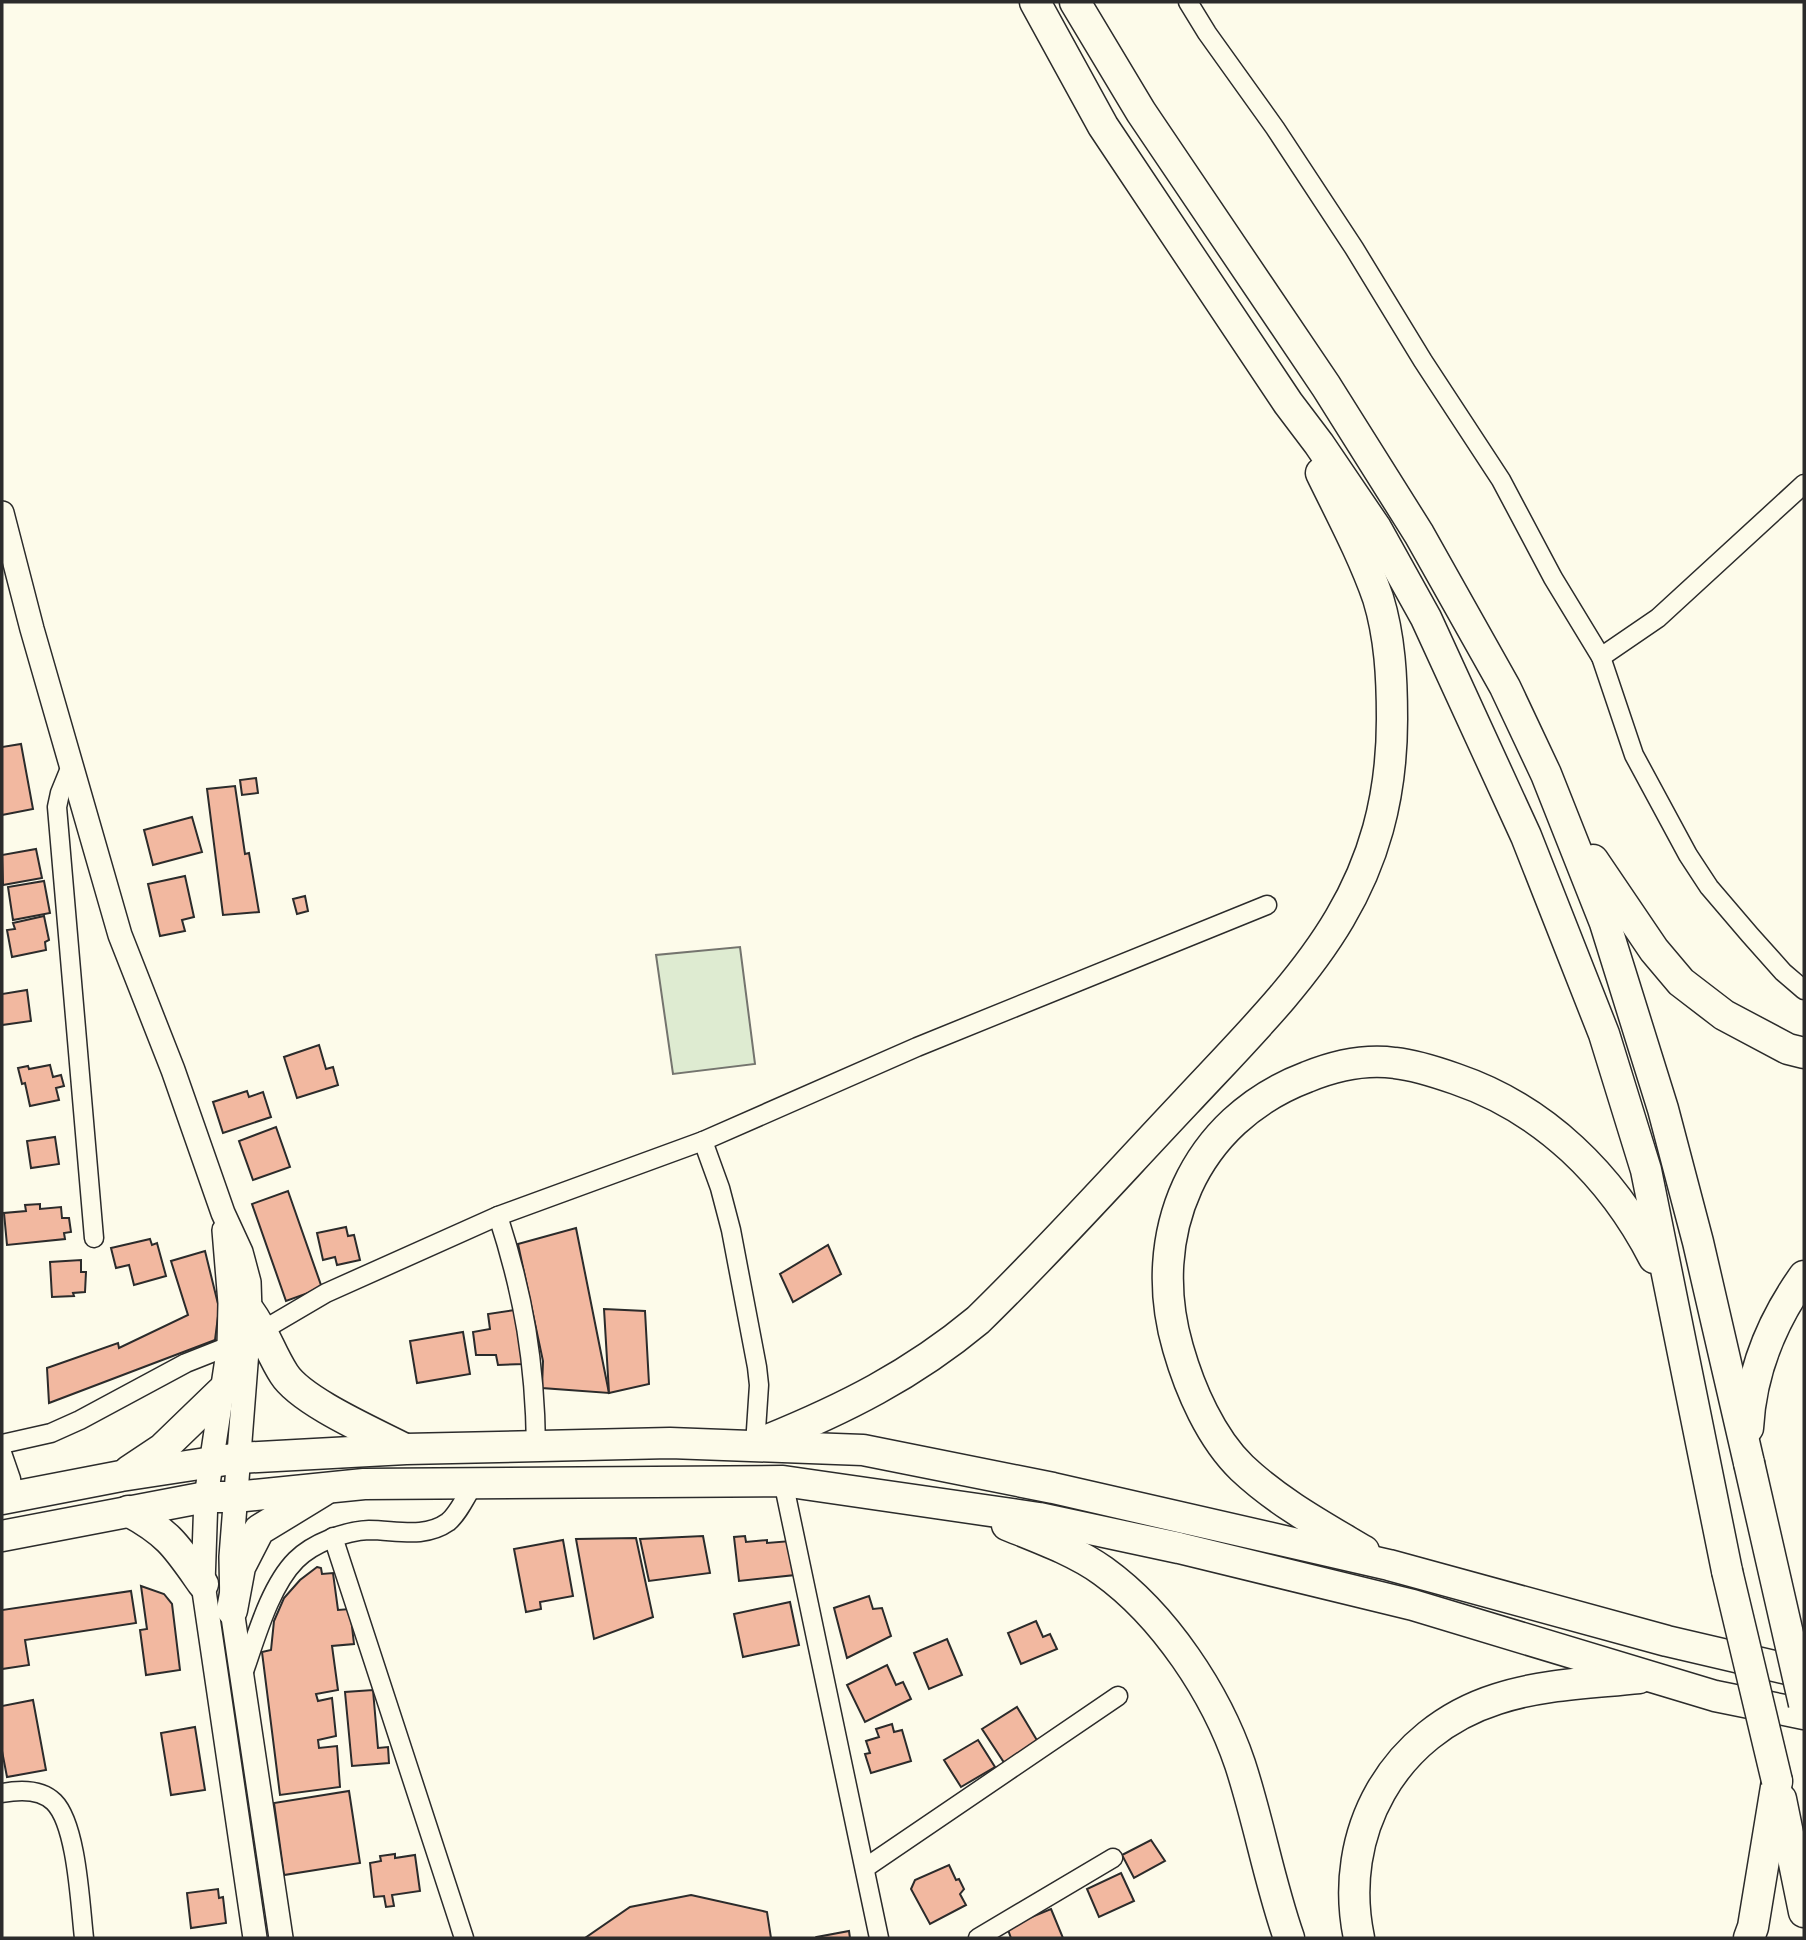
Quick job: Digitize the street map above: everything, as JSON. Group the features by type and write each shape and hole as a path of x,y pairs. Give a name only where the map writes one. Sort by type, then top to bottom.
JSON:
{"highway":[{"path":"1035,2 1103,126 1288,403 1348,485 1402,572 1455,678 1526,836 1599,1021 1646,1170 1727,1571 1777,1781 1804,1912"},
{"path":"1075,2 1141,112 1326,386 1419,534 1505,687 1565,818 1605,923 1663,1109 1695,1229 1804,1704"},
{"path":"755,1445 836,1411 874,1391 937,1353 978,1320 1276,1006 1322,949 1347,906 1371,851 1382,817 1391,745 1389,656 1378,601 1367,569 1288,403"},
{"path":"1565,818 1654,950 1681,982 1724,1015 1788,1049 1804,1053"},
{"path":"1389,1565 1272,1493 1241,1467 1207,1418 1183,1364 1172,1326 1166,1277 1172,1228 1189,1181 1202,1160 1234,1122 1253,1105 1285,1086 1344,1066 1394,1062 1465,1082 1512,1104 1559,1136 1580,1155 1608,1186 1632,1219 1671,1294"},
{"path":"1749,1463 1749,1413 1759,1363 1778,1317 1804,1276"},
{"path":"257,1321 283,1373 291,1383 346,1420 406,1449"},
{"path":"121,1476 162,1449 221,1392"},
{"path":"8,1497 224,1460 406,1449 670,1443 863,1450 1053,1488 1389,1565 1667,1642 1804,1673"},
{"path":"2,1536 128,1511 220,1497 330,1487 475,1482 783,1481 1039,1518 1179,1548 1413,1605 1716,1696 1804,1714"},
{"path":"232,1610 240,1567 260,1530 330,1487"},
{"path":"955,1505 1037,1537 1103,1571 1135,1599 1196,1672 1239,1761 1276,1903 1289,1938"},
{"path":"128,1511 154,1525 172,1541 203,1584"},
{"path":"1359,1938 1353,1885 1362,1831 1383,1788 1414,1751 1451,1721 1494,1700 1540,1689 1652,1676"},
{"path":"1749,1938 1777,1781"}],"main road":[{"path":"2,513 32,629 120,935 173,1070 223,1213 241,1252 257,1321 224,1460 220,1497 203,1584 255,1938"},
{"path":"223,1213 230,1303 229,1346 221,1392 224,1460"},
{"path":"220,1497 231,1557 232,1610 241,1681 281,1938"}],"street":[{"path":"1188,2 1354,248 1423,361 1496,471 1553,578 1601,657 1634,755 1688,855 1709,887 1750,935 1783,972 1804,990"},
{"path":"1601,657 1658,618 1804,484"},
{"path":"71,766 57,807 94,1238"},
{"path":"257,1321 327,1293 498,1216 703,1141 916,1047 1266,905"},
{"path":"703,1141 720,1188 731,1230 757,1367 759,1385 755,1445"},
{"path":"498,1216 512,1261 527,1330 535,1400 536,1447"},
{"path":"2,1444 60,1429 186,1363 229,1346"},
{"path":"2,1453 11,1479 8,1497"},
{"path":"783,1481 879,1938"},
{"path":"241,1681 269,1606 285,1574 297,1558 333,1537 367,1530 414,1533 435,1529 450,1521 475,1482"},
{"path":"333,1537 464,1938"},
{"path":"865,1868 1118,1696"},
{"path":"2,1793 36,1792 52,1800 62,1814 71,1837 84,1938"},
{"path":"978,1938 1113,1858"}],"green space":[{"path":"740,947 755,1064 673,1074 656,955"}],"building":[{"path":"21,744 33,809 2,815 2,747"},
{"path":"256,778 258,793 242,795 240,780"},
{"path":"235,786 245,854 249,853 259,912 223,915 207,789"},
{"path":"192,817 202,852 153,865 144,830"},
{"path":"36,849 42,878 3,885 2,855"},
{"path":"185,876 194,917 182,920 185,931 160,936 148,884"},
{"path":"44,881 50,913 13,920 8,887"},
{"path":"305,896 308,911 297,914 293,899"},
{"path":"44,916 49,940 45,942 46,950 12,957 7,930 15,929 13,923"},
{"path":"27,990 31,1021 2,1025 2,994"},
{"path":"319,1045 326,1069 333,1067 338,1085 297,1098 284,1057"},
{"path":"50,1065 53,1077 61,1075 64,1086 56,1088 59,1100 30,1106 25,1083 22,1084 18,1068"},
{"path":"247,1091 249,1097 263,1092 271,1117 223,1133 213,1102"},
{"path":"276,1127 290,1167 253,1180 239,1141"},
{"path":"55,1137 59,1164 31,1168 27,1141"},
{"path":"288,1191 322,1288 286,1301 252,1204"},
{"path":"40,1204 40,1209 61,1207 62,1218 69,1218 71,1232 64,1233 65,1239 7,1245 4,1213 26,1211 25,1205"},
{"path":"346,1227 348,1236 354,1235 360,1260 337,1265 335,1257 323,1260 317,1233"},
{"path":"576,1228 609,1393 542,1388 543,1361 518,1244"},
{"path":"150,1239 152,1245 157,1243 166,1276 134,1285 129,1265 116,1268 111,1248"},
{"path":"828,1245 841,1274 793,1302 780,1274"},
{"path":"205,1251 219,1308 215,1340 49,1403 47,1368 118,1343 119,1348 188,1315 171,1261"},
{"path":"81,1260 81,1272 86,1272 85,1292 73,1293 74,1296 52,1297 50,1262"},
{"path":"604,1309 645,1311 649,1384 609,1393"},
{"path":"515,1310 524,1364 498,1365 496,1355 476,1355 473,1332 490,1329 488,1314"},
{"path":"463,1332 470,1374 417,1383 410,1341"},
{"path":"703,1536 710,1573 649,1581 640,1539"},
{"path":"745,1536 746,1542 791,1541 795,1575 739,1581 734,1537"},
{"path":"636,1538 653,1617 594,1639 576,1539"},
{"path":"563,1540 573,1596 540,1602 541,1609 526,1612 514,1549"},
{"path":"317,1567 321,1568 322,1574 333,1573 338,1610 350,1609 354,1644 332,1646 338,1690 316,1694 318,1701 332,1698 336,1736 318,1740 319,1748 337,1746 340,1787 280,1795 262,1652 271,1650 274,1621 284,1598 300,1580"},
{"path":"141,1586 164,1594 172,1604 180,1670 146,1675 140,1630 147,1629"},
{"path":"131,1591 136,1623 25,1640 29,1665 2,1669 2,1610"},
{"path":"869,1596 873,1609 882,1608 891,1636 847,1658 834,1608"},
{"path":"790,1602 799,1645 743,1657 734,1614"},
{"path":"1036,1621 1043,1637 1050,1634 1057,1649 1021,1664 1008,1633"},
{"path":"947,1639 962,1675 929,1689 914,1653"},
{"path":"887,1665 896,1685 903,1682 911,1699 865,1722 847,1685"},
{"path":"373,1690 378,1748 388,1747 389,1763 352,1766 345,1692"},
{"path":"33,1700 46,1770 7,1777 2,1751 2,1706"},
{"path":"1017,1707 1038,1742 1005,1764 982,1729"},
{"path":"892,1724 894,1732 902,1730 911,1761 871,1773 865,1754 870,1753 866,1741 879,1737 876,1729"},
{"path":"195,1727 205,1790 171,1795 161,1733"},
{"path":"978,1740 995,1767 961,1787 944,1760"},
{"path":"349,1791 360,1863 284,1875 274,1803"},
{"path":"1151,1840 1165,1861 1134,1878 1122,1855"},
{"path":"395,1854 395,1858 415,1855 420,1891 392,1895 394,1906 386,1907 384,1896 374,1897 370,1863 381,1861 380,1856"},
{"path":"949,1865 964,1889 960,1894 966,1905 930,1924 911,1889 915,1880"},
{"path":"1121,1873 1134,1901 1099,1917 1087,1889"},
{"path":"218,1889 219,1898 223,1897 226,1923 191,1928 187,1893"},
{"path":"691,1895 767,1912 771,1938 585,1938 630,1907"},
{"path":"1051,1909 1063,1938 1011,1938 1007,1927"},
{"path":"849,1931 850,1938 817,1937"}]}
